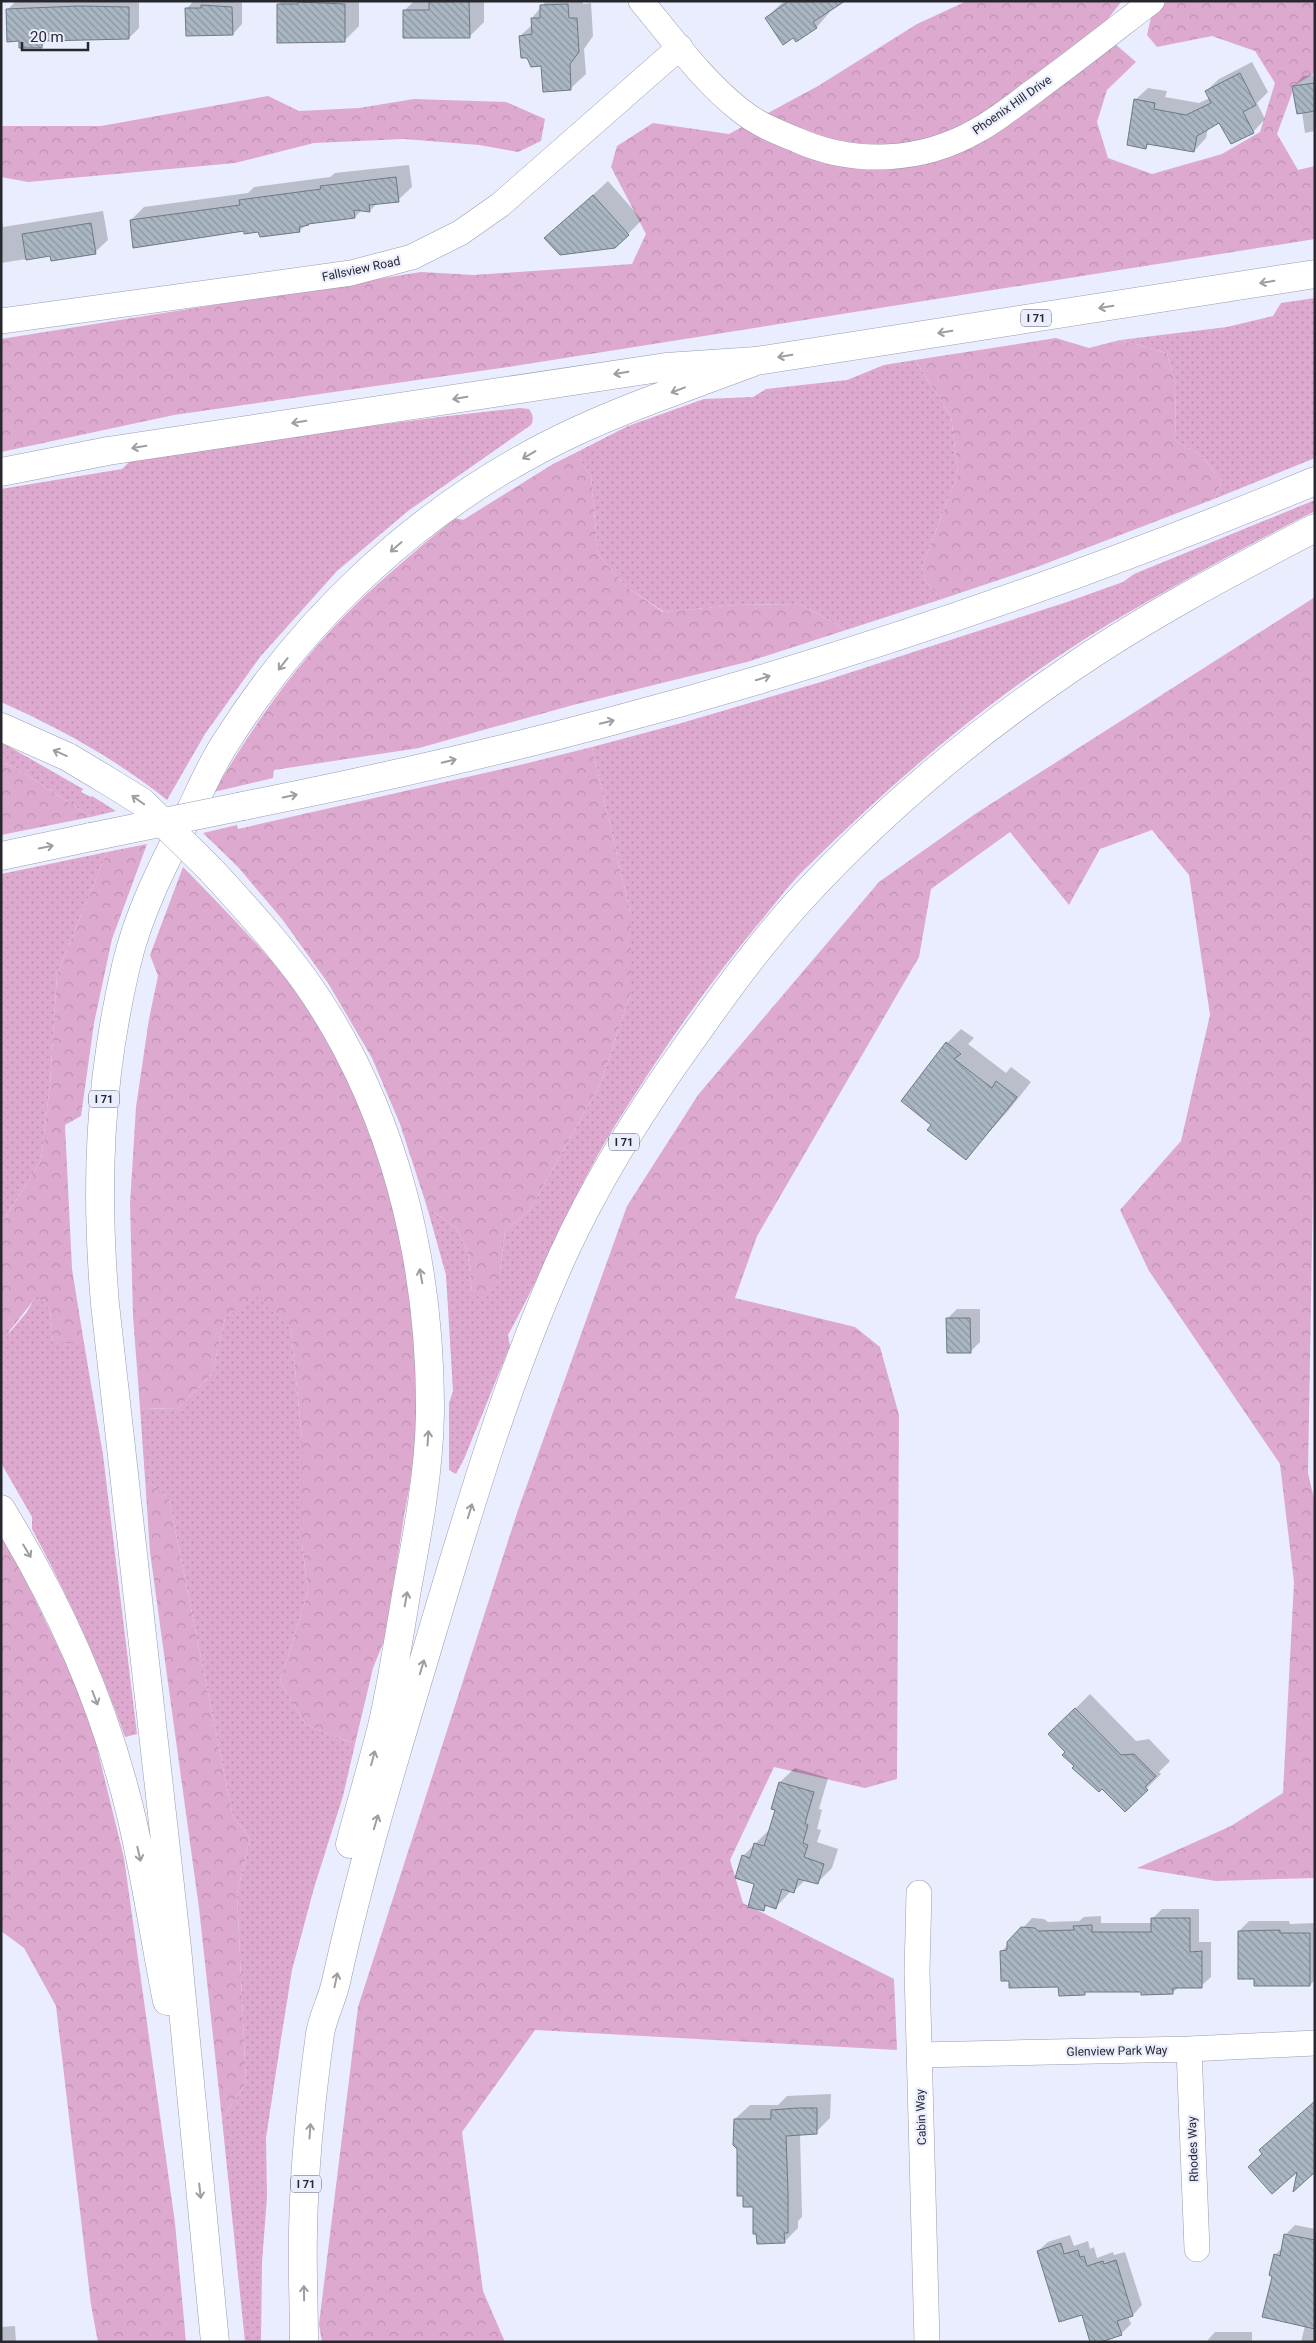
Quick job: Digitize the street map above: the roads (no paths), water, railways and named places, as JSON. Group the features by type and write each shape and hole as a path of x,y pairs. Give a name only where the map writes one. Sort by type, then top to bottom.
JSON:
{"highway":[{"name":"I 71","path":"216,2342 177,1948 105,1304 98,1182 102,1105 115,1020 127,963 153,886 224,745 251,704 302,639 357,581 431,519 478,486 544,446 602,419 756,361 1315,274"},
{"path":"1,472 108,451 666,366 756,361"},
{"path":"1,856 474,756 606,723 823,660 1060,581 1202,528 1315,481"},
{"name":"I 71","path":"304,2342 303,2227 310,2124 321,2026 334,1992 352,1909 373,1830 501,1413 524,1348 564,1253 611,1162 663,1079 739,973 799,902 856,843 914,788 995,722 1069,669 1147,620 1315,528"},
{"path":"1,727 68,757 142,802 211,870 264,928 307,984 351,1059 379,1120 400,1183 422,1279 429,1340 430,1415 425,1480 418,1531 384,1718 331,1917 315,1991 321,2026"},
{"path":"1,1509 36,1566 76,1647 104,1720 129,1807 143,1870 195,2142"}],"street":[{"name":"Phoenix Hill Drive","path":"641,1 720,92 740,110 760,124 814,148 845,156 881,158 917,154 950,144 979,130 1052,78 1152,1"},
{"name":"Fallsview Road","path":"1,321 351,274 412,258 460,234 500,205 680,47"},
{"name":"Cabin Way","path":"919,1893 917,1972 927,2342"},
{"name":"Glenview Park Way","path":"920,2055 1315,2044"},
{"name":"Rhodes Way","path":"1189,2049 1197,2249"}]}
